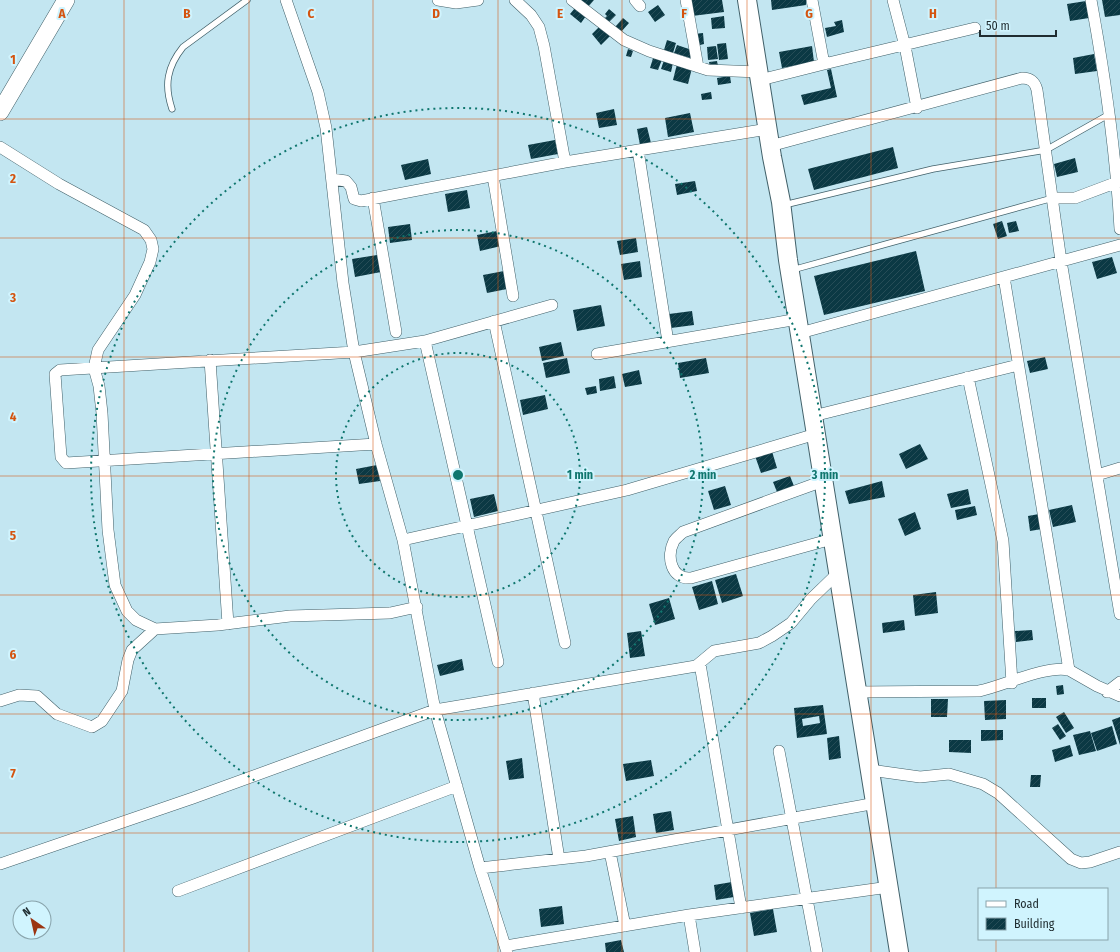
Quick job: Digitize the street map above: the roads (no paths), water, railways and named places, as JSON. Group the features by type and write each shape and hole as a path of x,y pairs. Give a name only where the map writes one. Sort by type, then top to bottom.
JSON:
{"highway":[{"path":"747,0 769,138 782,206 790,270 832,539 899,952"}],"main road":[{"path":"2,105 66,0"}],"street":[{"path":"286,0 318,92 326,128 343,283 354,352 376,444 403,540 417,607 435,710 480,868 506,949 689,915 889,887"},
{"path":"438,0 456,3 478,0"},
{"path":"515,0 531,15 539,27 566,162"},
{"path":"572,0 624,40 649,51 708,70 759,76 824,64 905,46 975,28"},
{"path":"686,0 698,67"},
{"path":"812,0 824,64"},
{"path":"893,0 905,46 917,108"},
{"path":"1091,0 1101,52 1108,115 1119,181 1120,229"},
{"path":"332,179 346,181 351,187 353,196 358,200 374,198 638,150 769,138 917,108 1022,78 1029,78 1033,81 1037,90 1062,261 1120,614"},
{"path":"0,147 59,184 144,230 151,240 152,249 147,269 135,295 98,350 94,368 99,386 108,530 115,585 127,611 136,620 155,629 228,624 290,616 390,613 417,607"},
{"path":"638,150 668,342"},
{"path":"493,176 513,296"},
{"path":"1053,198 1075,198 1119,181"},
{"path":"374,198 396,332"},
{"path":"597,354 668,342 799,326 1004,277 1120,245"},
{"path":"1004,277 1069,670"},
{"path":"376,444 66,464 62,457 54,374 60,370 354,352 425,341 552,305"},
{"path":"494,321 565,643"},
{"path":"425,341 498,662"},
{"path":"210,360 218,455 228,624"},
{"path":"813,416 1018,365"},
{"path":"968,377 1003,541 1012,682"},
{"path":"403,540 627,490 816,434"},
{"path":"1097,475 1120,468"},
{"path":"823,481 683,532 675,540 671,550 670,562 678,576 683,579 691,578 832,539"},
{"path":"0,864 192,798 435,710 533,692 691,668 700,664 714,651 759,643 772,636 792,623 811,599 838,573"},
{"path":"0,701 20,695 37,696 57,714 88,727 96,726 102,721 122,691 128,660 132,650 155,629"},
{"path":"700,664 741,908"},
{"path":"857,692 973,692 997,688 1048,670 1062,669 1069,670 1107,692 1120,696"},
{"path":"1107,692 1120,682"},
{"path":"533,692 560,859"},
{"path":"778,751 817,952"},
{"path":"870,770 920,777 949,774 983,784 998,793 1071,859 1081,863 1120,852"},
{"path":"178,891 457,786"},
{"path":"480,868 610,852 876,803"},
{"path":"610,852 625,926"},
{"path":"689,915 695,952"}],"lane":[{"path":"172,109 168,95 167,80 170,67 176,56 183,47 247,0"},
{"path":"782,206 933,169 1046,150 1108,115"},
{"path":"790,270 1053,198"}]}
